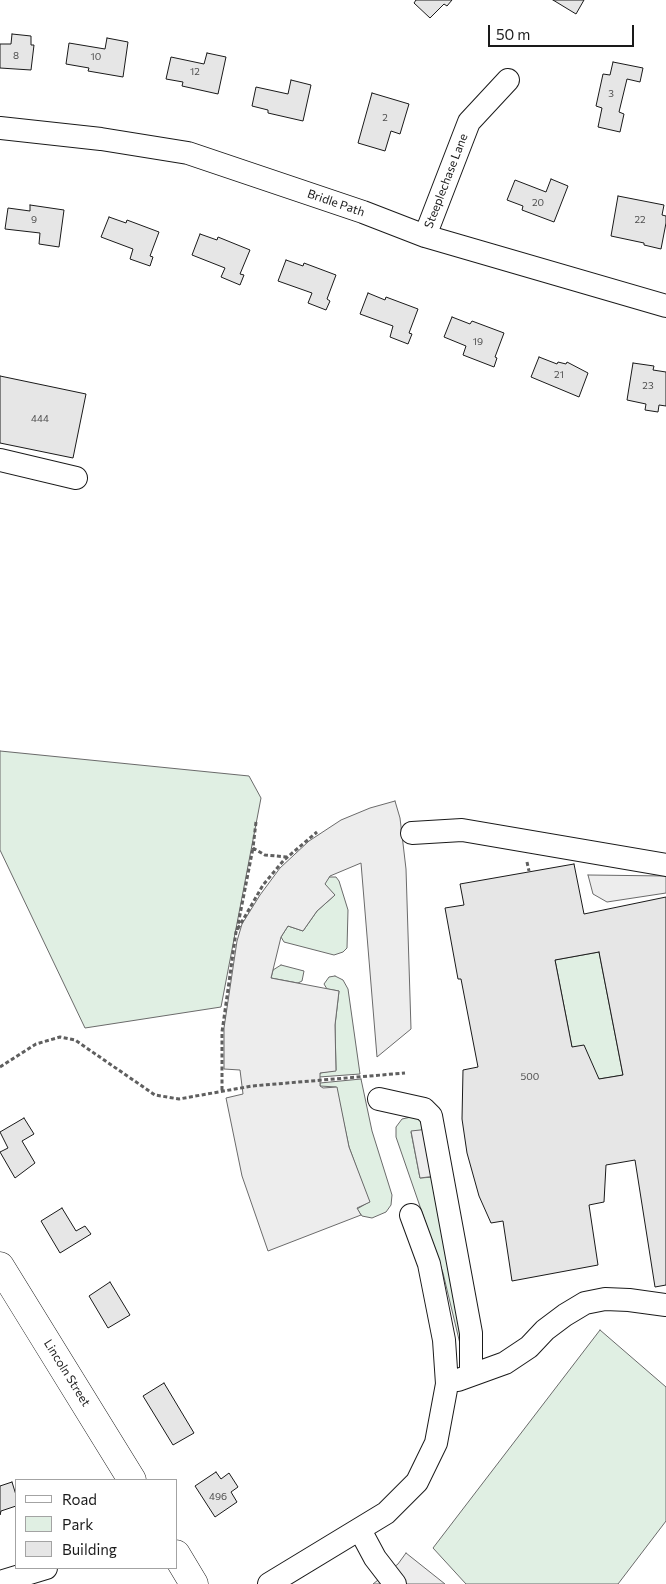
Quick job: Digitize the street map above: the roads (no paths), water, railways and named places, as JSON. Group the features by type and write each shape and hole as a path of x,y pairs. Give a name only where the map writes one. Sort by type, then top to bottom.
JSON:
{"main road":[{"name":"Lincoln Street","path":"0,1266 131,1479"},
{"path":"178,1557 194,1584"}],"street":[{"name":"Steeplechase Lane","path":"425,236 469,122 508,80"},
{"name":"Bridle Path","path":"0,128 101,139 188,153 362,212 425,236 666,306"},
{"path":"0,460 76,478"},
{"path":"412,832 462,830 666,865"},
{"path":"379,1098 424,1109 432,1116 471,1333 471,1375"},
{"path":"269,1584 386,1513 417,1482 436,1443 448,1384 444,1340 429,1264 411,1215"},
{"path":"448,1384 505,1363 528,1347 545,1330 565,1315 585,1303 605,1299 666,1305"},
{"path":"360,1530 375,1558 395,1584"},
{"path":"0,1582 43,1569"}]}
